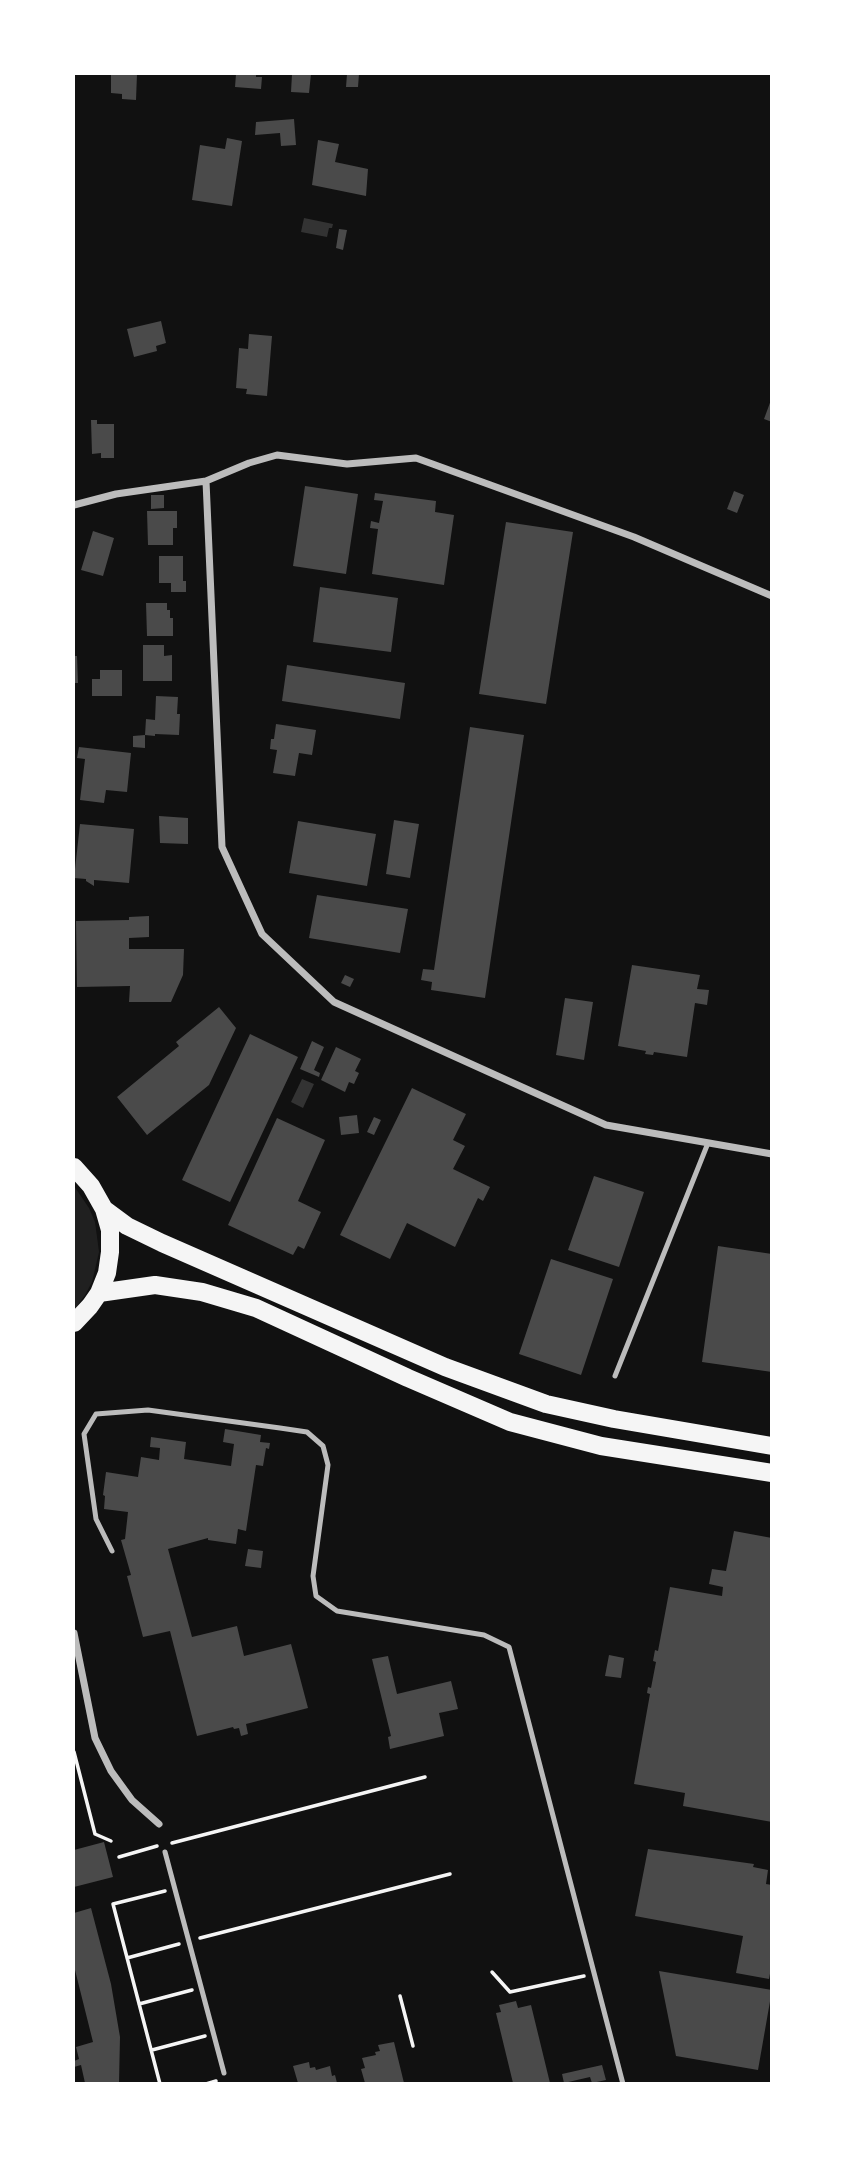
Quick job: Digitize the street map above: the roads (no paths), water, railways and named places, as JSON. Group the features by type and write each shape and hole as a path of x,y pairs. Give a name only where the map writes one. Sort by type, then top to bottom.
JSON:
{"main road":[{"path":"74,1167 91,1186 104,1209 110,1230 107,1273 99,1293 74,1323"},
{"path":"104,1209 127,1226 199,1259 445,1367 546,1404 614,1419 772,1446"},
{"path":"99,1293 155,1285 202,1292 256,1308 510,1422 601,1446 772,1474"}],"street":[{"path":"74,505 116,494 206,481 249,463 277,455 346,464 416,458 634,537 772,596"},
{"path":"206,481 222,847 262,934 334,1002 606,1125 772,1154"},
{"path":"74,1633 95,1738 111,1771 132,1800 159,1824"}],"lane":[{"path":"615,1376 708,1143"},
{"path":"112,1551 96,1519 84,1434 96,1414 148,1410 307,1432 323,1446 328,1465 313,1576 316,1596 337,1611 484,1635 509,1647 623,2084"},
{"path":"165,1852 224,2073"}]}
